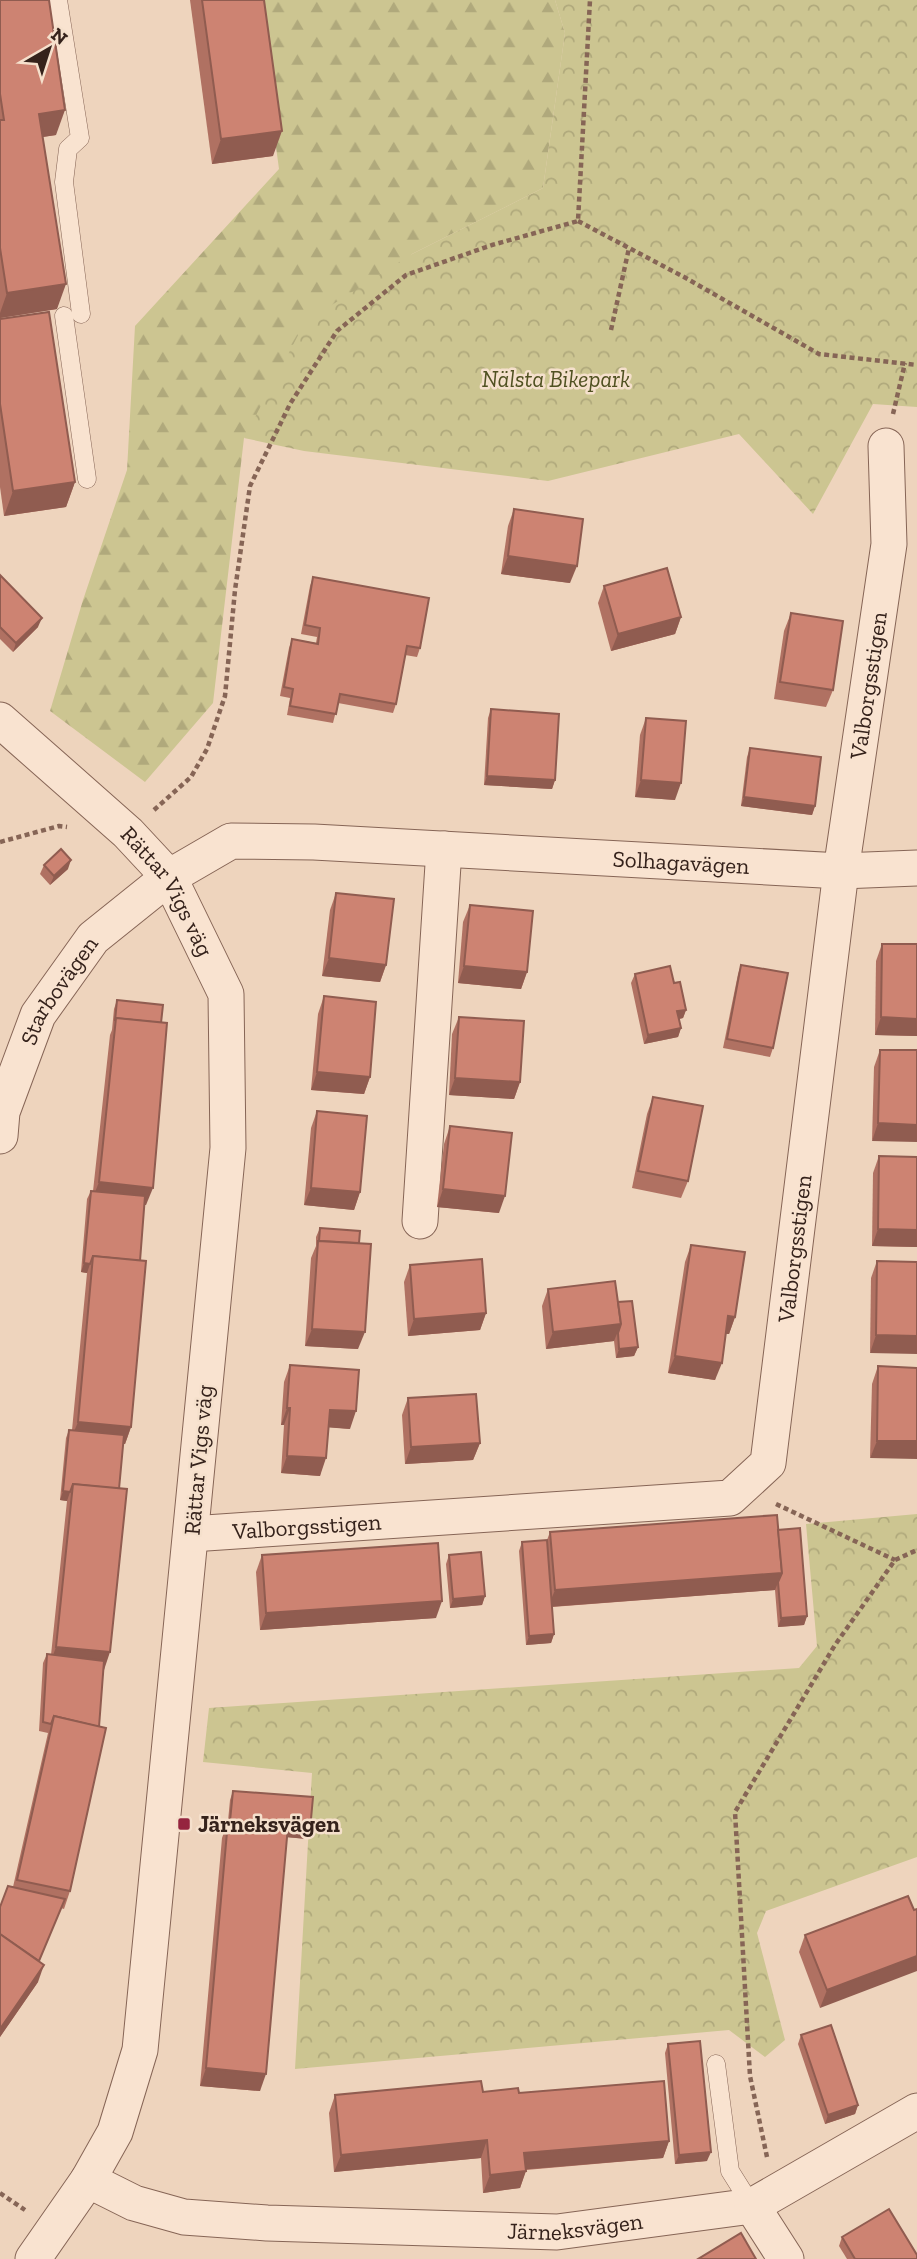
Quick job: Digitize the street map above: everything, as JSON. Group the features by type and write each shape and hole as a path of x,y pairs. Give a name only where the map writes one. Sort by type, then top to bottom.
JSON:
{"street":[{"name":"Valborgsstigen","path":"191,1534 730,1498 768,1463 841,871 889,544 886,446"},
{"name":"Rättar Vigs väg","path":"0,720 128,833 169,877 226,994 228,1148 140,2050 115,2132 88,2180 33,2259"},
{"name":"Solhagavägen","path":"169,877 232,841 314,842 841,871 917,868"},
{"path":"420,1221 444,849"},
{"name":"Starbovägen","path":"0,1136 2,1112 38,1015 93,938 169,877"},
{"name":"Järneksvägen","path":"88,2180 134,2203 184,2217 267,2223 557,2232 763,2199 917,2111"},
{"path":"763,2199 786,2259"}],"lane":[{"path":"58,0 80,138 68,149 64,182 72,315 87,479"},
{"path":"716,2064 730,2171 763,2199"}],"path":[{"path":"578,221 590,0"},
{"path":"128,833 191,777 207,749 225,696 235,590 250,486 290,404 337,331 406,275 492,245 578,221 684,277 819,354 917,365"},
{"path":"611,330 629,248"},
{"path":"886,446 905,363"},
{"path":"0,842 59,826 70,827"},
{"path":"742,1488 895,1560"},
{"path":"763,2199 750,2076 735,1812 835,1645 895,1560 917,1550"}],"green space":[{"path":"256,0 555,0 565,33 543,188 412,254 244,438 213,703 145,782 50,711 83,600 127,470 135,326 279,169"},
{"name":"Nälsta Bikepark","path":"555,0 917,0 917,407 873,404 813,514 739,434 548,481 304,451 244,438 305,322 412,254 543,188 565,33"},
{"path":"917,1514 917,1857 766,1911 757,1933 785,2040 765,2057 729,2030 295,2069 312,1773 203,1762 209,1708 799,1668 817,1646 806,1524"}],"building":[{"path":"0,0 49,0 65,110 39,114 66,284 7,293 0,248 0,120 4,120 0,94"},
{"path":"202,0 264,0 282,131 221,139"},
{"path":"49,312 75,482 13,491 0,404 0,319"},
{"path":"514,509 583,519 577,566 508,556"},
{"path":"667,568 681,617 618,634 604,586"},
{"path":"0,575 42,618 16,643 0,627"},
{"path":"313,577 429,598 420,648 407,646 396,704 340,694 336,714 290,706 293,689 284,687 292,639 318,644 320,628 305,625"},
{"path":"791,613 843,621 833,690 780,682"},
{"path":"491,709 559,714 555,780 487,776"},
{"path":"646,718 686,721 681,783 641,780"},
{"path":"750,748 821,757 815,806 744,797"},
{"path":"61,849 71,860 54,876 44,865"},
{"path":"336,893 394,899 386,965 329,958"},
{"path":"470,905 533,911 527,972 464,966"},
{"path":"882,944 917,944 917,1019 881,1017"},
{"path":"741,965 788,973 773,1048 727,1039"},
{"path":"670,966 674,983 680,982 686,1010 677,1011 681,1028 648,1035 635,974"},
{"path":"324,996 376,1002 370,1077 317,1072"},
{"path":"117,1000 163,1005 161,1023 116,1018 115,1021"},
{"path":"459,1017 524,1021 520,1082 455,1078"},
{"path":"116,1018 167,1023 153,1188 99,1182"},
{"path":"880,1050 917,1050 917,1125 878,1123"},
{"path":"653,1097 703,1106 688,1181 638,1171"},
{"path":"317,1111 367,1116 360,1192 311,1188"},
{"path":"450,1126 512,1133 505,1196 443,1189"},
{"path":"879,1156 917,1157 917,1230 878,1229"},
{"path":"91,1191 145,1196 140,1261 93,1256 90,1264 84,1263"},
{"path":"320,1228 360,1231 359,1243 319,1241"},
{"path":"318,1241 371,1244 365,1332 312,1329"},
{"path":"691,1245 745,1252 735,1317 728,1316 722,1363 675,1356"},
{"path":"93,1256 146,1261 131,1427 78,1422"},
{"path":"482,1259 486,1313 414,1319 410,1265"},
{"path":"877,1261 917,1262 917,1336 876,1335"},
{"path":"615,1281 621,1324 553,1332 548,1289"},
{"path":"632,1301 638,1347 619,1349 618,1333 621,1324 618,1302"},
{"path":"290,1365 359,1370 356,1411 330,1410 326,1458 287,1456"},
{"path":"878,1366 917,1368 917,1441 877,1441"},
{"path":"476,1394 480,1443 411,1447 408,1398"},
{"path":"69,1430 124,1435 119,1489 73,1484 70,1492 63,1491"},
{"path":"73,1484 127,1489 110,1652 56,1647"},
{"path":"777,1515 782,1573 555,1590 550,1532"},
{"path":"800,1528 807,1616 781,1618 778,1582 782,1573 778,1530"},
{"path":"547,1540 554,1634 529,1636 522,1542"},
{"path":"438,1543 442,1601 266,1613 262,1555"},
{"path":"481,1552 485,1596 453,1599 449,1555"},
{"path":"47,1654 104,1661 99,1727 54,1716 51,1724 43,1722"},
{"path":"54,1716 106,1728 70,1891 17,1880"},
{"path":"233,1791 313,1797 310,1830 230,1821"},
{"path":"228,1821 288,1826 266,2074 206,2068"},
{"path":"8,1886 65,1899 39,1961 0,1934 0,1907"},
{"path":"908,1896 914,1910 917,1909 917,1956 827,1990 805,1935"},
{"path":"0,1934 44,1965 0,2029"},
{"path":"831,2025 858,2105 828,2115 801,2035"},
{"path":"700,2041 711,2152 679,2155 668,2044"},
{"path":"481,2081 483,2092 518,2088 519,2093 664,2081 669,2141 524,2153 526,2171 490,2175 487,2140 341,2155 335,2095"},
{"path":"889,2209 917,2259 855,2259 842,2237"},
{"path":"741,2233 756,2259 698,2259"}],"place":[{"name":"Järneksvägen","path":"184,1824"}]}
